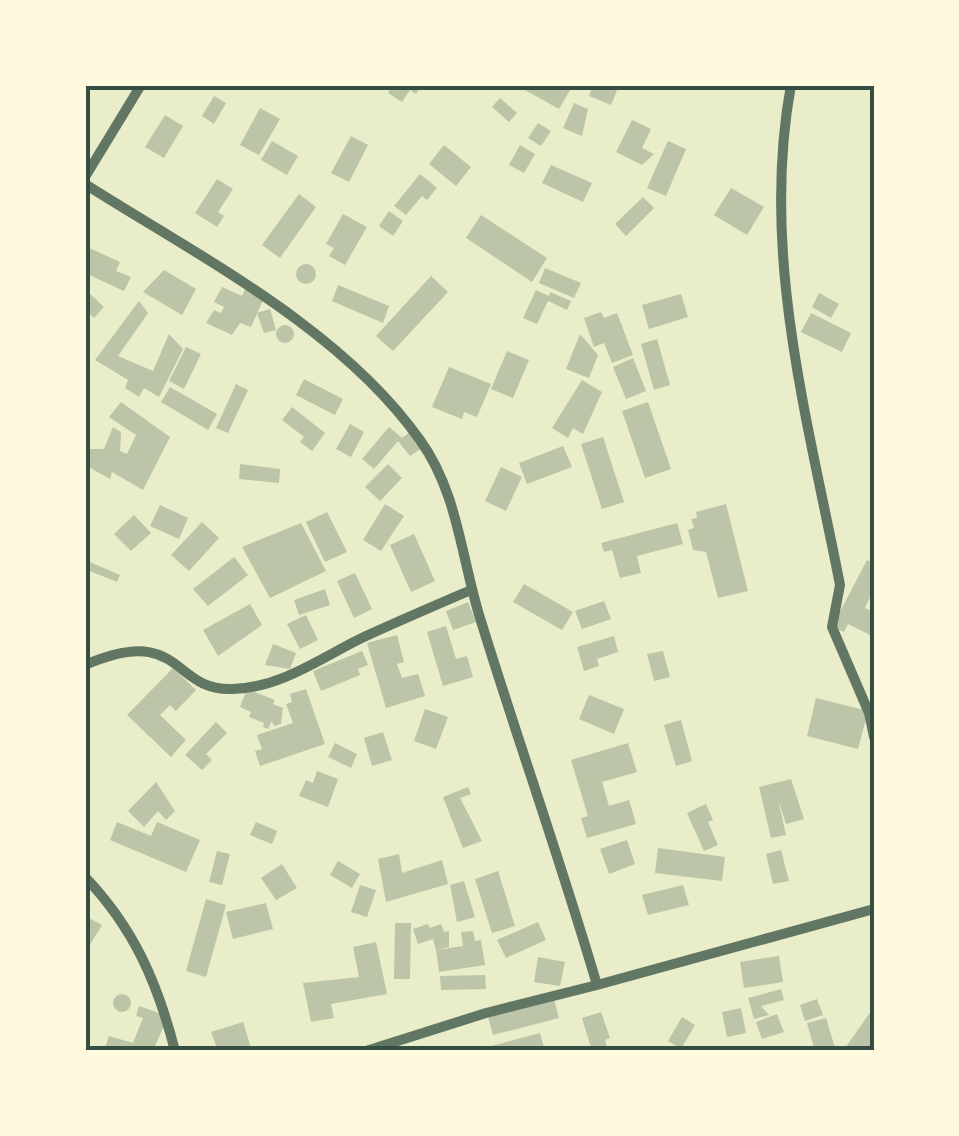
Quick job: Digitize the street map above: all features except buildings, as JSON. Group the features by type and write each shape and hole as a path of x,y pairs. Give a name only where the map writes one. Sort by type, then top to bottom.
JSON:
{"street":[{"path":"140,85 85,181 256,292 312,334 396,410 441,476 454,508 472,590 597,985"},
{"path":"791,85 780,188 790,327 840,585 832,626 869,713 874,737"},
{"path":"85,665 139,649 168,656 208,684 230,690 278,681 472,590"},
{"path":"85,878 128,930 152,972 175,1051"},
{"path":"366,1051 486,1013 874,909"}]}
